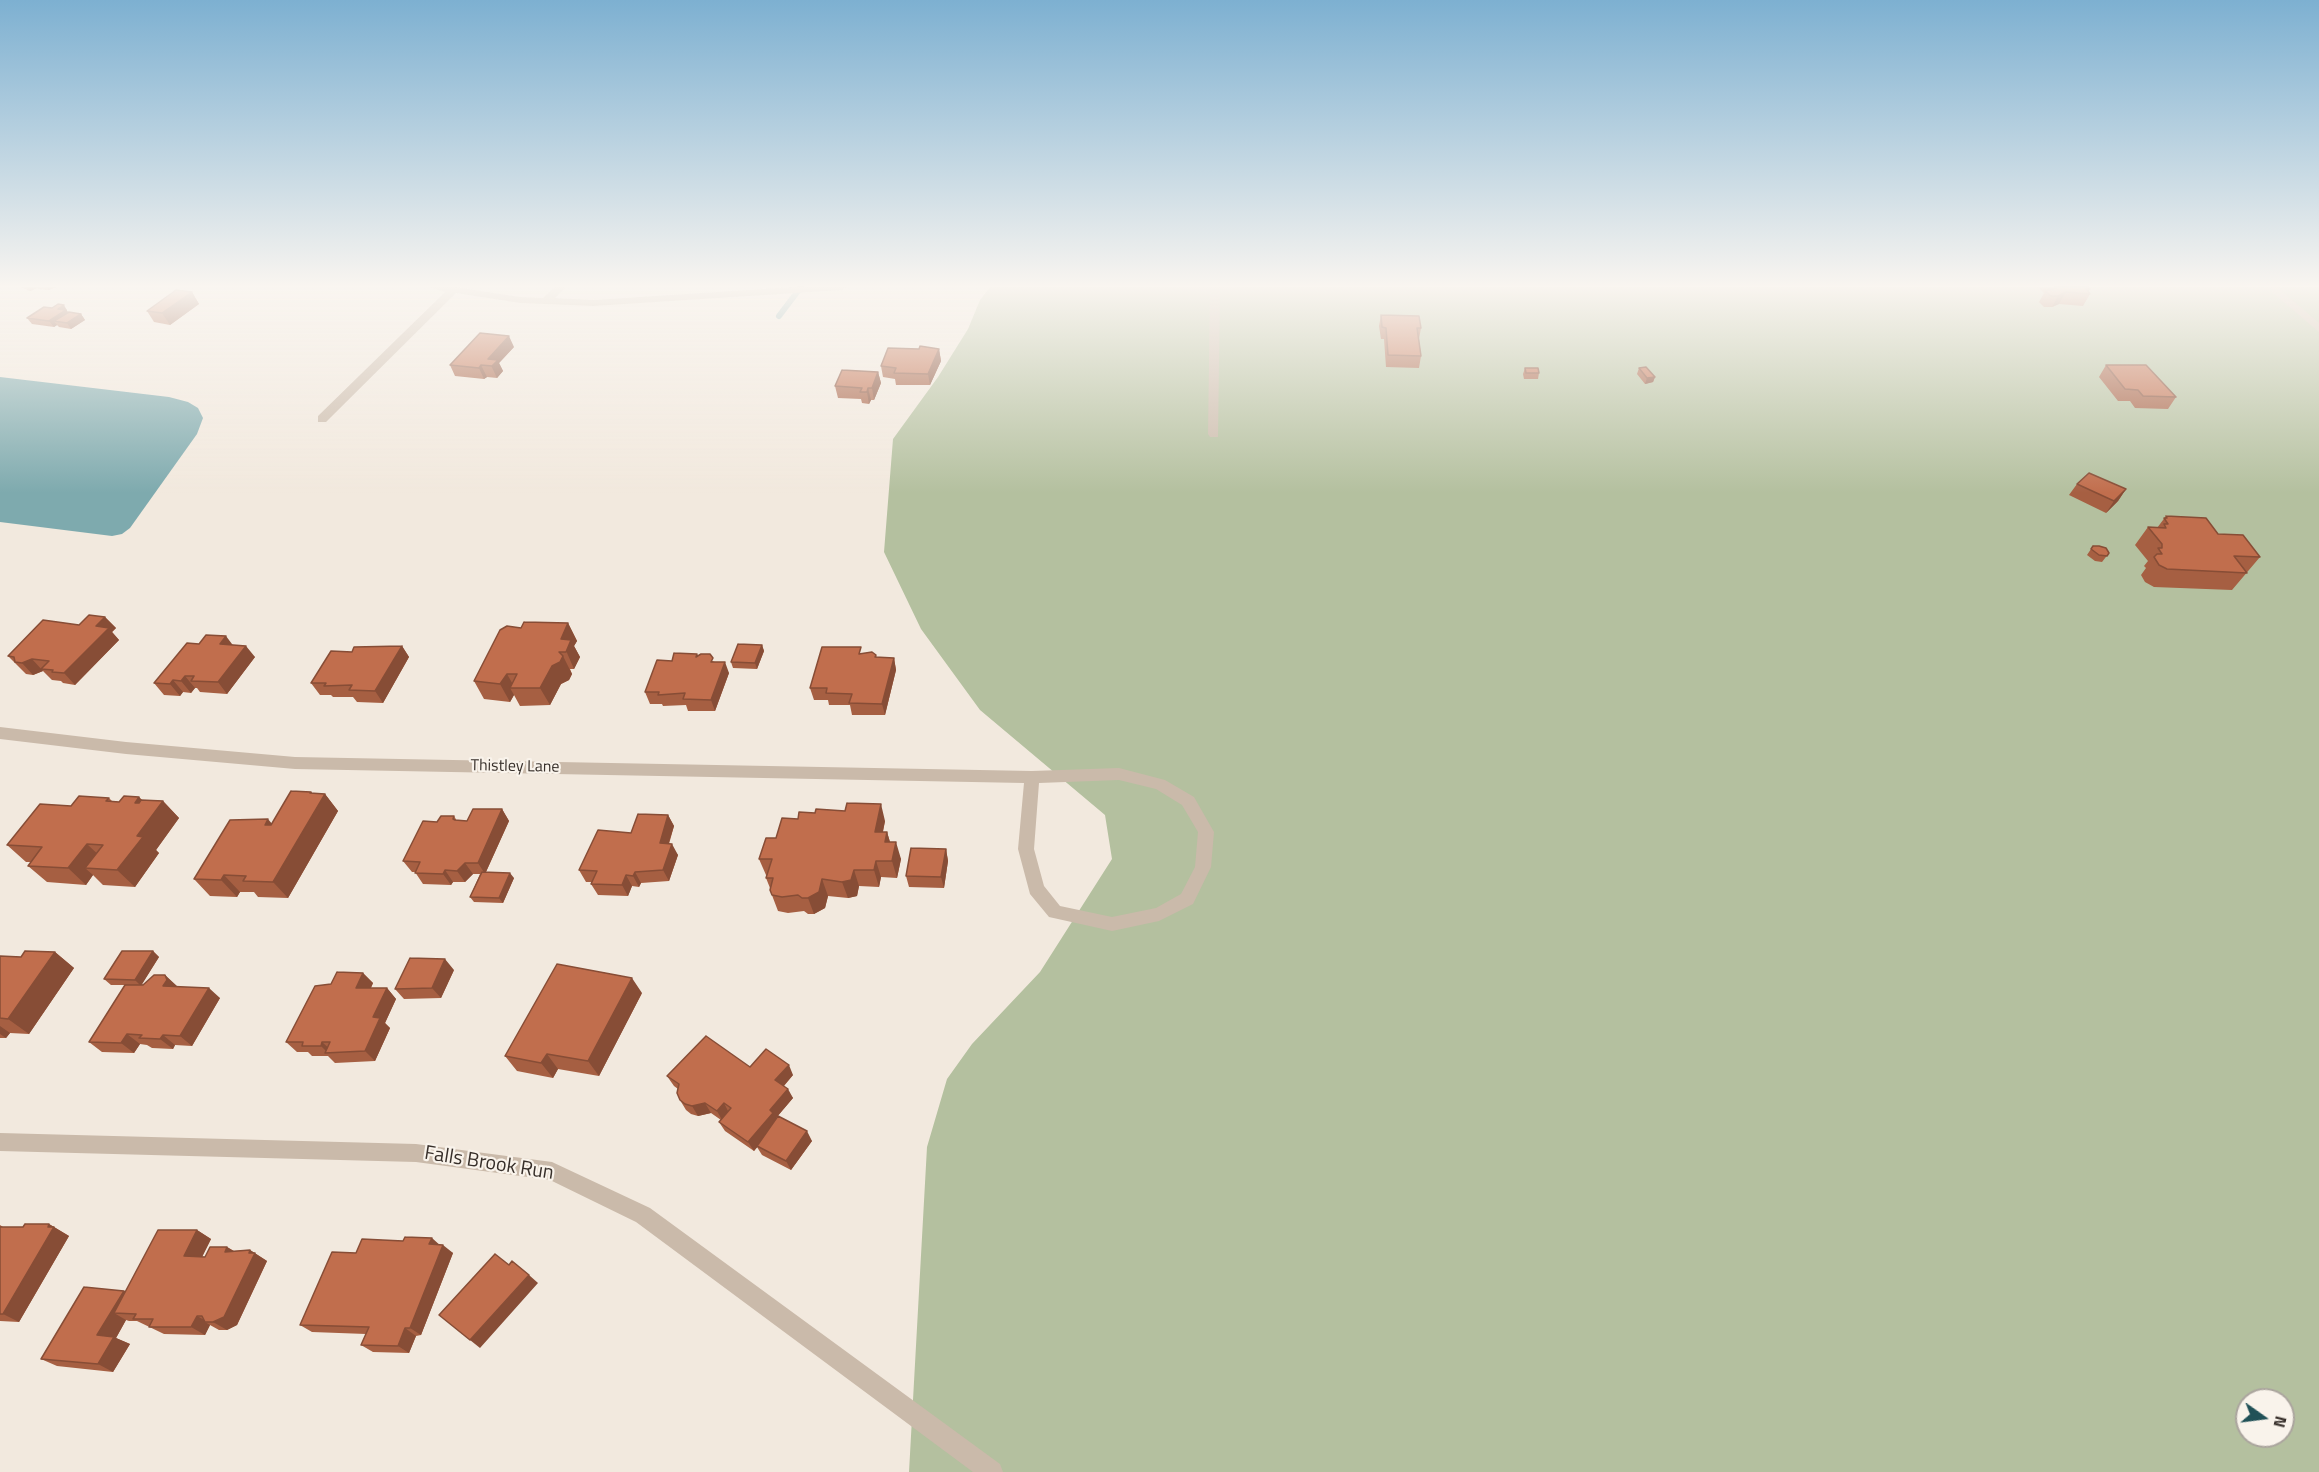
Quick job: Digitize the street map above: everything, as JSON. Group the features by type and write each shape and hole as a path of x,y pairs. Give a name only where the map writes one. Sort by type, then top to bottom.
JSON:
{"street":[{"path":"322,419 386,356"},
{"path":"1214,434 1215,356"},
{"name":"Thistley Lane","path":"0,734 295,763 1032,777 1119,774 1160,784 1188,801 1206,832 1203,867 1187,899 1159,914 1112,924 1055,912 1036,889 1026,849 1032,777"},
{"name":"Falls Brook Run","path":"0,1142 416,1152 552,1171 643,1215 992,1472"}],"green space":[{"path":"951,356 2319,356 2319,1472 909,1472 927,1147 947,1079 972,1044 1040,972 1112,859 1105,815 980,710 921,629 884,552 893,439"}],"water":[{"path":"0,377 169,397 188,402 198,408 203,418 197,434 130,528 122,534 112,536 0,522"}],"building":[{"path":"459,356 491,356 488,359 498,360 492,366 481,365 479,368 450,365"},
{"path":"885,356 936,356 928,374 894,373 896,368 881,366"},
{"path":"2106,365 2146,365 2176,397 2143,396 2138,390 2125,389"},
{"path":"1646,367 1655,377 1647,378 1639,368"},
{"path":"1525,368 1538,368 1539,373 1526,373"},
{"path":"842,370 878,372 872,388 868,388 867,392 860,392 862,388 835,386"},
{"path":"2089,473 2126,489 2114,501 2077,484"},
{"path":"2166,516 2206,518 2218,534 2243,535 2260,557 2234,556 2247,573 2167,569 2159,565 2154,557 2162,554 2158,548 2162,548 2162,544 2148,527 2166,528 2164,524 2168,524 2164,518 2167,518"},
{"path":"2093,546 2106,548 2109,553 2107,556 2099,555 2091,549"},
{"path":"89,615 105,617 96,626 109,628 64,673 41,669 49,661 32,659 22,663 15,662 14,657 8,656 43,620 79,625"},
{"path":"524,622 568,623 561,639 571,640 566,652 559,652 563,656 560,662 552,666 540,688 510,688 517,674 507,674 500,684 474,681 500,630 507,626 521,628"},
{"path":"206,635 226,636 220,644 246,646 218,682 191,681 194,676 185,676 181,681 173,680 170,684 154,683 187,643 199,644"},
{"path":"738,644 762,645 755,663 731,662"},
{"path":"402,646 375,691 349,690 352,685 324,686 326,683 311,683 331,651 352,652 354,647"},
{"path":"822,647 861,647 859,654 872,652 876,655 875,657 894,658 882,704 849,703 852,694 826,693 827,688 810,688"},
{"path":"674,653 697,654 696,657 701,654 710,654 713,658 711,662 725,662 711,700 683,699 685,693 658,695 659,692 645,692 657,660 672,661"},
{"path":"291,791 325,794 273,882 243,881 246,876 224,875 221,880 194,879 230,820 268,819 265,825 271,825"},
{"path":"79,796 109,798 106,801 119,802 124,796 139,797 135,803 141,800 163,801 137,836 143,837 117,870 85,868 103,845 87,844 68,868 28,866 42,847 7,845 40,804 71,806"},
{"path":"847,803 881,804 875,832 887,832 885,842 896,842 892,861 876,861 874,870 854,870 851,880 842,882 822,879 819,892 808,898 798,895 782,897 772,895 770,890 773,878 766,878 772,859 759,859 766,838 776,838 782,818 798,819 799,812 815,813 816,809 845,811"},
{"path":"473,809 502,809 478,863 465,863 457,871 445,870 443,874 415,873 420,862 403,861 423,821 437,822 441,816 454,816 455,820 467,821"},
{"path":"638,814 668,815 660,843 672,844 663,870 635,872 633,876 626,875 622,885 591,884 597,871 579,870 598,830 631,833"},
{"path":"911,848 946,849 941,877 906,876"},
{"path":"482,872 510,873 499,898 470,897"},
{"path":"25,951 55,952 8,1019 0,1018 0,956 21,957"},
{"path":"122,951 153,951 135,980 104,979"},
{"path":"410,958 445,959 432,988 395,989"},
{"path":"557,964 632,978 588,1061 547,1054 541,1063 505,1056"},
{"path":"337,972 363,973 356,988 387,988 373,1017 380,1018 365,1051 325,1053 330,1042 322,1042 321,1046 302,1046 303,1042 286,1042 315,986 331,984"},
{"path":"154,975 165,975 167,980 163,986 209,988 180,1036 163,1035 160,1039 139,1038 142,1035 127,1034 121,1043 89,1042 125,985 143,985"},
{"path":"706,1036 750,1067 766,1049 789,1065 775,1080 788,1089 770,1110 773,1113 748,1142 719,1122 731,1108 724,1103 717,1111 705,1103 692,1106 685,1104 677,1093 679,1084 667,1076"},
{"path":"778,1116 807,1131 786,1161 757,1146"},
{"path":"25,1224 49,1224 48,1227 54,1227 3,1314 0,1314 0,1227 23,1227"},
{"path":"158,1230 197,1230 184,1256 205,1257 210,1247 227,1247 225,1252 250,1250 249,1253 255,1253 224,1317 213,1322 205,1322 202,1316 197,1316 191,1327 149,1327 153,1319 133,1319 136,1314 114,1313"},
{"path":"405,1237 432,1238 429,1244 443,1245 410,1328 405,1328 398,1346 361,1345 369,1327 300,1325 332,1252 356,1253 362,1239 403,1241"},
{"path":"495,1254 509,1265 512,1261 529,1275 470,1340 439,1315"},
{"path":"84,1287 124,1291 97,1335 114,1337 98,1364 41,1359"}]}
